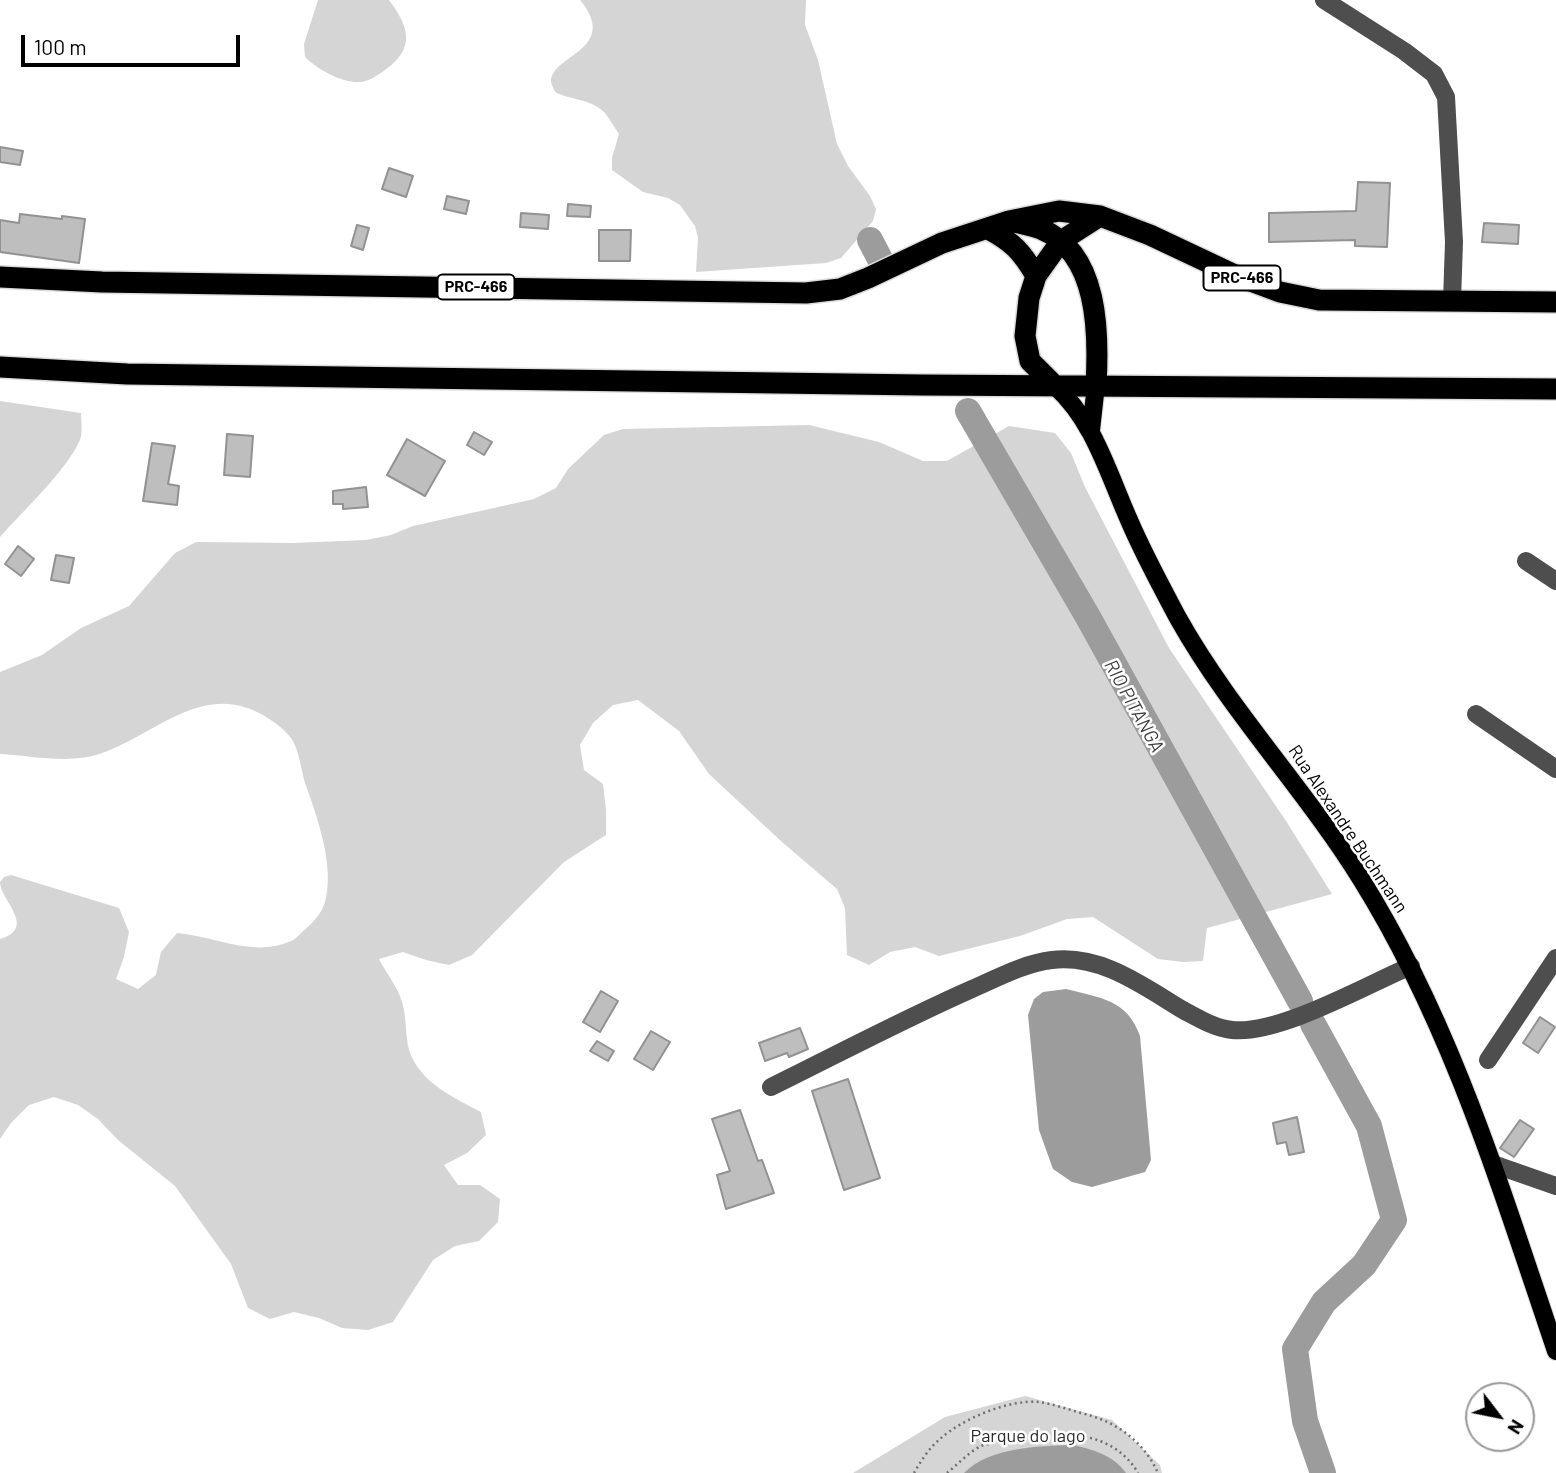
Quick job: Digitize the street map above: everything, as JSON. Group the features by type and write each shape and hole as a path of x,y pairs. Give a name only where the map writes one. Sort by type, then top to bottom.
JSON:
{"highway":[{"name":"PRC-466","path":"0,277 102,282 806,293 840,289 942,243 1009,221 1059,211 1100,216 1150,235 1237,276 1280,292 1319,300 1556,302"},
{"path":"1055,386 1030,361 1025,336 1028,298 1036,276 1061,241 1100,216"},
{"path":"1009,221 1042,229 1061,241 1077,259 1087,283 1098,334 1096,385"},
{"path":"988,229 1008,239 1023,254 1036,276"},
{"path":"0,367 141,374 921,385 1556,389"}],"main road":[{"name":"Rua Alexandre Buchmann","path":"1091,430 1096,385"},
{"name":"Rua Alexandre Buchmann","path":"1055,386 1075,406 1091,430 1130,523 1177,617 1202,659 1284,767 1360,878 1411,966 1453,1058 1493,1164 1556,1351"}],"street":[{"path":"1324,0 1404,51 1434,74 1446,97 1454,242 1452,301"},
{"path":"1526,561 1556,581"},
{"path":"1476,715 1556,769"},
{"path":"1488,1060 1550,980 1556,958"},
{"path":"771,1087 949,999 1006,974 1050,960 1078,959 1106,966 1204,1022 1231,1030 1252,1029 1294,1018 1411,966"},
{"path":"1493,1164 1556,1186"}],"path":[{"path":"914,1473 940,1438 974,1417 1020,1402 1039,1402 1097,1417 1112,1424 1133,1437 1158,1473"},
{"path":"947,1473 980,1447 1030,1434 1077,1434 1107,1444 1133,1465 1138,1473"}],"green space":[{"path":"318,0 389,0 405,28 402,54 385,70 363,82 337,78 316,66 305,57 304,44"},
{"path":"580,0 806,0 805,25 818,60 837,144 848,166 870,196 876,209 873,221 841,258 826,263 696,272 698,238 695,226 680,205 668,198 643,192 612,170 612,158 619,134 607,116 592,104 555,92 552,86 554,73 589,41 593,30 590,17"},
{"path":"0,401 81,413 82,430 74,452 65,464 0,537"},
{"path":"809,425 879,442 923,461 947,461 1009,426 1055,433 1071,453 1085,487 1169,648 1332,894 1207,928 1203,961 1158,959 1093,917 1067,919 1020,936 939,956 915,947 890,952 869,965 847,955 845,908 837,889 709,774 679,731 638,700 613,705 593,723 580,745 584,770 603,784 606,835 564,862 472,955 449,965 403,952 379,959 400,996 409,1050 414,1062 439,1088 481,1112 486,1135 467,1153 444,1165 458,1185 480,1185 500,1199 498,1222 479,1241 455,1246 433,1260 393,1322 368,1330 342,1328 319,1318 294,1312 270,1319 248,1308 231,1264 175,1186 78,1105 54,1097 29,1105 0,1139 0,939 11,934 17,921 2,889 0,882 4,877 11,875 119,908 129,932 116,979 138,989 156,975 161,952 177,933 248,947 277,946 293,940 322,910 328,888 328,873 323,841 296,748 287,733 265,716 228,704 210,705 174,717 93,756 53,759 0,754 0,672 42,655 81,628 129,606 175,553 196,542 293,543 366,540 391,535 413,526 534,499 556,488 568,469 604,435 623,429"},
{"name":"Parque do lago","path":"1025,1396 1112,1420 1160,1465 1162,1473 853,1473 945,1417"}],"shaded area":[{"path":"1066,989 1101,998 1120,1007 1128,1014 1140,1036 1151,1160 1145,1172 1092,1187 1072,1182 1053,1169 1039,1130 1028,1015 1034,999 1043,992"},
{"path":"1072,1445 1108,1457 1126,1473 964,1473 975,1464 1001,1453 1030,1447"}],"building":[{"path":"0,147 23,151 20,165 0,162"},
{"path":"389,168 413,176 406,197 382,189"},
{"path":"1358,182 1390,183 1387,247 1355,246 1355,240 1269,242 1269,213 1356,211"},
{"path":"447,196 469,201 466,214 444,209"},
{"path":"568,204 591,206 590,217 567,216"},
{"path":"521,213 549,215 548,229 520,227"},
{"path":"20,214 85,219 79,263 0,252 0,220 19,223"},
{"path":"1484,223 1519,225 1518,244 1482,242"},
{"path":"357,225 369,228 363,250 351,246"},
{"path":"599,230 631,230 630,261 599,261"},
{"path":"474,432 492,442 484,455 467,445"},
{"path":"227,434 253,436 250,477 224,475"},
{"path":"407,439 445,461 425,496 387,475"},
{"path":"152,443 175,446 168,484 179,486 177,505 143,501"},
{"path":"366,487 368,507 343,509 343,504 333,504 333,491"},
{"path":"18,546 34,559 21,576 5,564"},
{"path":"56,555 74,558 69,583 51,580"},
{"path":"601,991 618,1001 600,1032 583,1022"},
{"path":"1540,1017 1555,1027 1538,1053 1523,1043"},
{"path":"800,1028 808,1049 789,1057 787,1053 765,1061 759,1043"},
{"path":"651,1031 670,1042 653,1070 634,1059"},
{"path":"597,1041 614,1051 608,1061 590,1051"},
{"path":"848,1079 880,1178 844,1190 812,1091"},
{"path":"740,1110 758,1161 762,1160 774,1193 726,1209 717,1175 730,1171 712,1119"},
{"path":"1297,1117 1304,1152 1289,1155 1286,1142 1277,1144 1273,1123"},
{"path":"1520,1120 1534,1129 1514,1157 1500,1148"}],"waterway":[{"name":"RIO PITANGA","path":"870,240 880,259"},
{"name":"RIO PITANGA","path":"968,411 1088,617 1300,1001"},
{"name":"RIO PITANGA","path":"1313,1024 1369,1126 1394,1220 1364,1265 1324,1302 1295,1349 1305,1421 1323,1473"}]}
